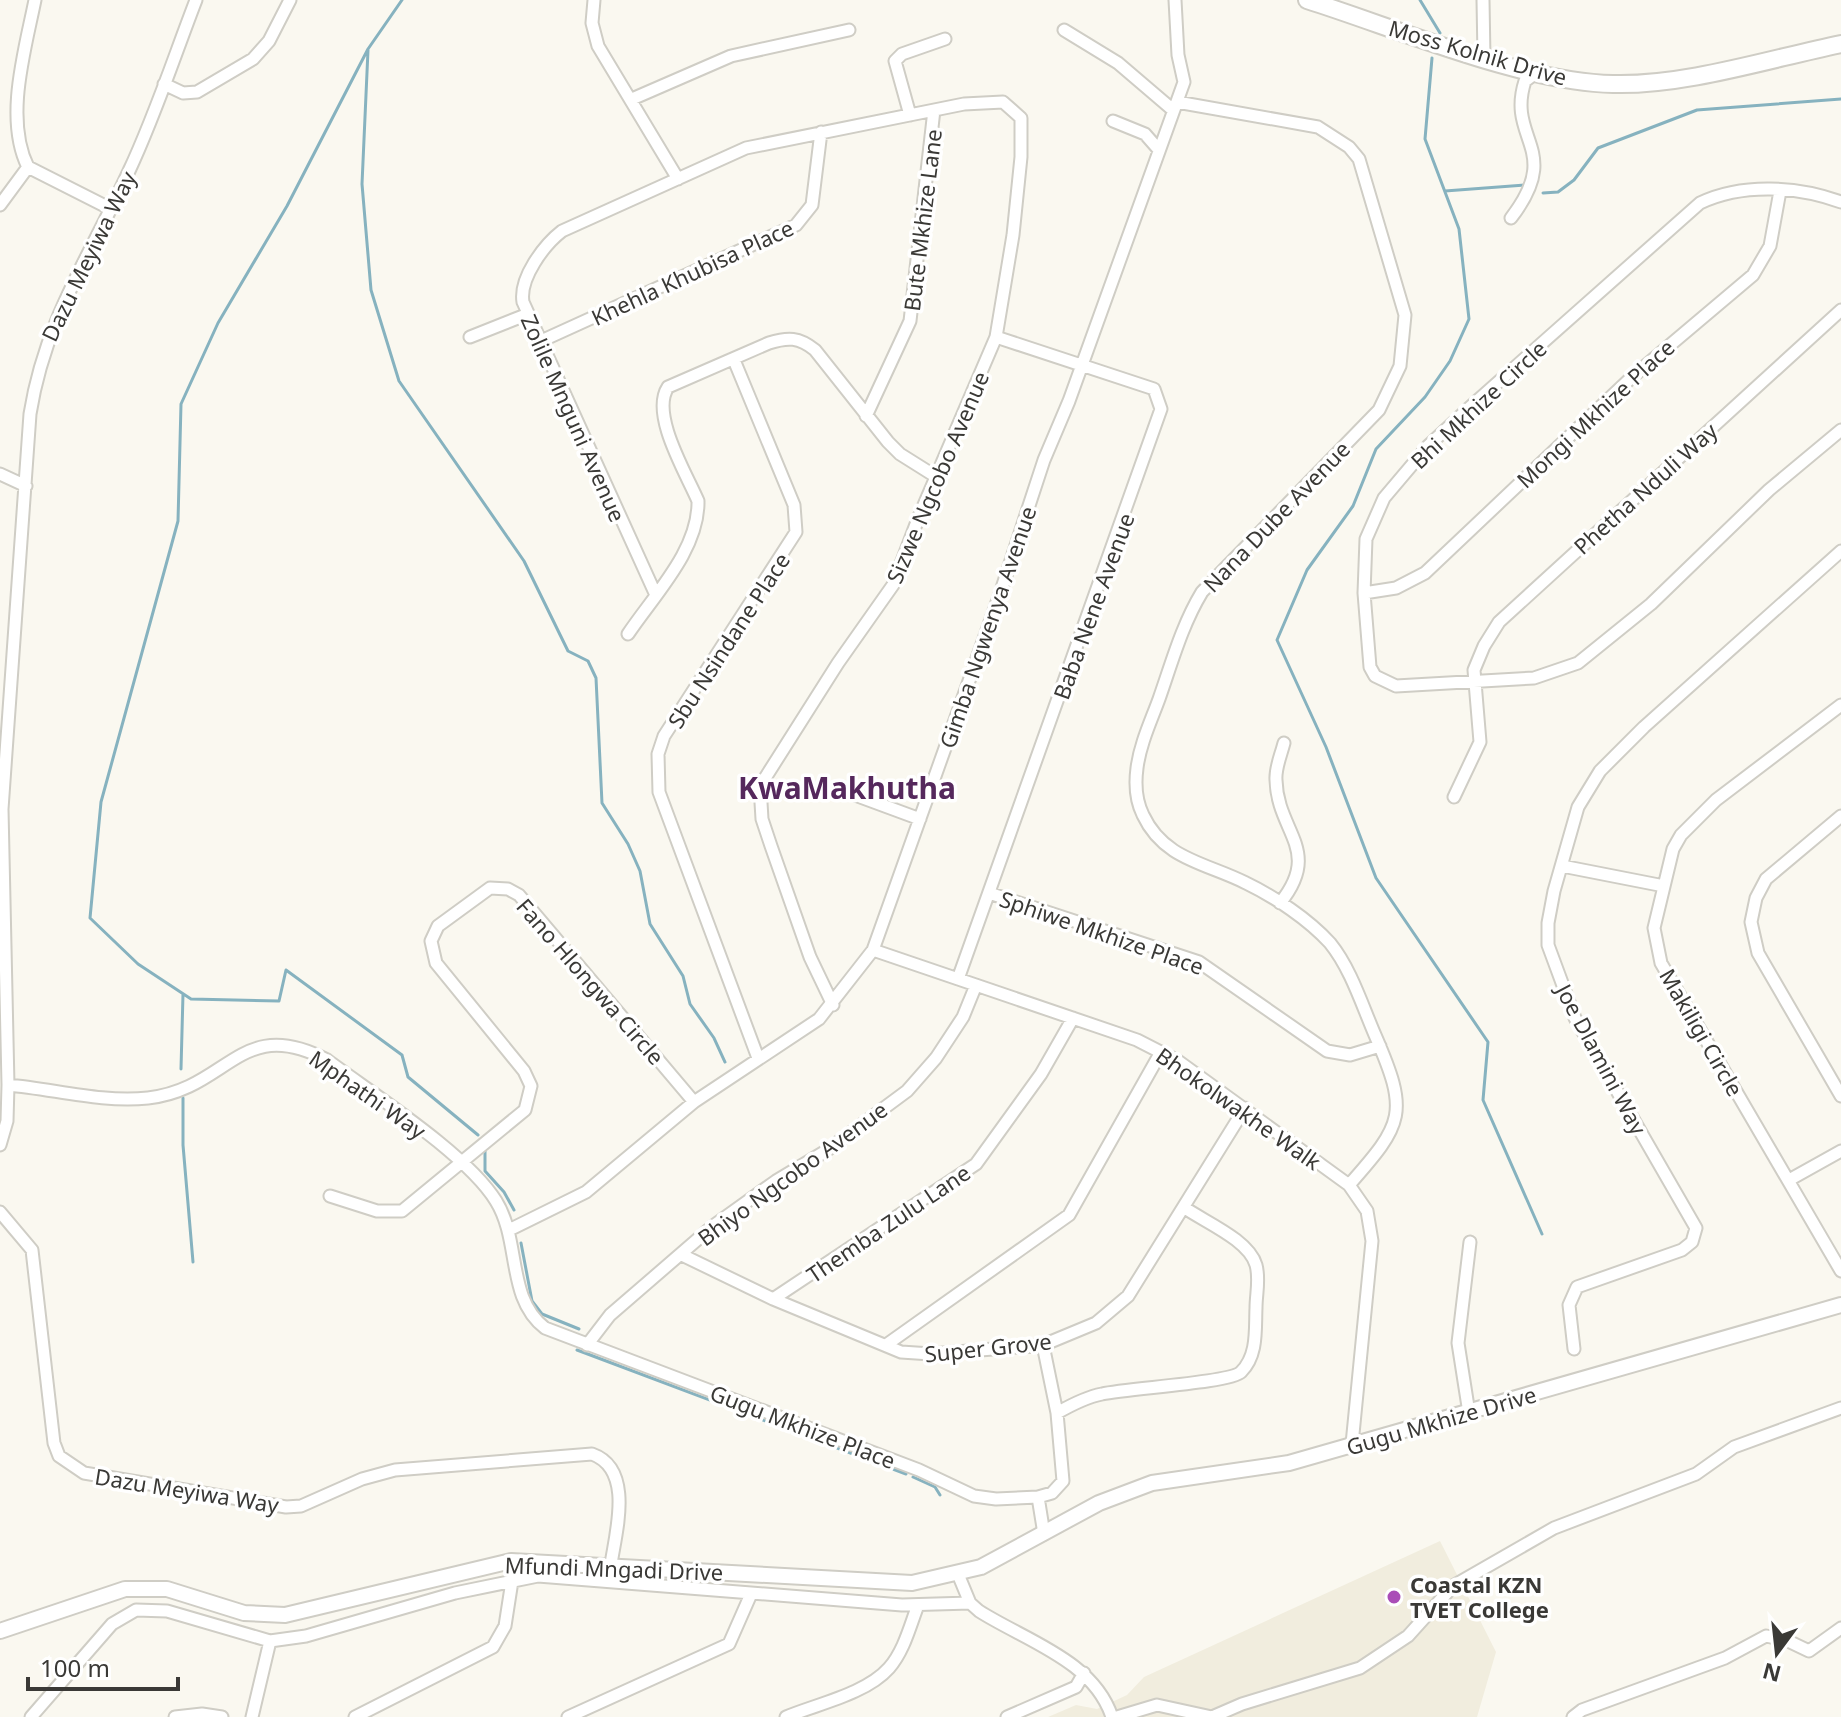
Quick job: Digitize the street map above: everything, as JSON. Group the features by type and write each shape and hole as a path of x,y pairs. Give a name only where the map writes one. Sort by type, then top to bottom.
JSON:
{"main road":[{"name":"Moss Kolnik Drive","path":"1307,0 1484,57 1572,81 1614,84 1658,82 1841,44"}],"street":[{"path":"35,0 18,111 18,142 28,167 111,209"},
{"name":"Dazu Meyiwa Way","path":"0,1145 7,1121 8,1085 2,1002 2,809 37,371 50,330 131,169 196,0"},
{"path":"164,84 183,93 197,92 253,59 262,52 290,0"},
{"path":"594,0 591,8 594,35 678,179"},
{"name":"Gimba Ngwenya Avenue","path":"509,1230 586,1192 694,1102 789,1040 833,1005 873,950 1044,460 1081,367 1175,106 1184,75 1178,55 1175,0"},
{"path":"1483,0 1484,57"},
{"path":"632,99 731,56 849,30"},
{"path":"1064,30 1118,63 1175,106"},
{"path":"910,115 900,90 895,61 902,54 945,39"},
{"path":"1511,218 1534,181 1530,134 1519,110 1525,81 1538,72"},
{"name":"Zolile Mnguni Avenue","path":"655,593 528,314 523,290 552,239 746,148 934,110 1003,102"},
{"name":"Sizwe Ngcobo Avenue","path":"833,1005 810,957 762,819 760,786 838,663 887,597 935,476 996,337 1013,235 1023,129 1017,111 1003,102"},
{"name":"Nana Dube Avenue","path":"1175,106 1318,127 1349,147 1364,174 1405,315 1400,366 1379,410 1214,578 1193,606 1137,767 1137,795 1142,813 1161,842 1176,854 1246,883 1280,903 1328,942 1342,960 1394,1080 1398,1111 1395,1125 1378,1152 1349,1185"},
{"name":"Bute Mkhize Lane","path":"866,416 910,321 934,110"},
{"path":"1113,121 1145,134 1159,150"},
{"name":"Khehla Khubisa Place","path":"541,341 796,225 812,205 821,132"},
{"path":"0,205 28,167"},
{"name":"Bhi Mkhize Circle","path":"1841,202 1825,196 1780,191 1734,191 1700,203 1428,446 1400,477 1373,516 1366,539 1364,593 1370,667 1375,676 1396,686 1534,678 1578,663 1651,604 1748,509 1841,430"},
{"name":"Mongi Mkhize Place","path":"1364,593 1409,584 1425,573 1631,378 1753,275 1770,246 1780,191"},
{"name":"Phetha Nduli Way","path":"1473,682 1478,658 1499,622 1841,310"},
{"path":"470,337 528,314"},
{"name":"Baba Nene Avenue","path":"958,979 1161,409 1154,389 996,337"},
{"path":"628,634 691,540 698,515 698,501 663,418 661,401 668,387 769,343 784,338 798,340 815,350 900,454 935,476"},
{"name":"Sbu Nsindane Place","path":"734,360 794,505 796,532 664,736 657,773 663,804 758,1058"},
{"path":"0,474 26,486"},
{"name":"Joe Dlamini Way","path":"1574,1349 1569,1305 1577,1287 1682,1250 1692,1242 1696,1228 1691,1214 1575,1018 1553,966 1548,923 1578,807 1600,771 1841,551"},
{"path":"1454,797 1480,742 1473,682"},
{"name":"Makiligi Circle","path":"1841,705 1690,822 1673,849 1654,939 1661,963 1841,1271"},
{"path":"1280,903 1296,878 1300,858 1276,783 1284,743"},
{"path":"855,795 920,819"},
{"path":"1841,816 1766,879 1756,898 1751,922 1758,953 1841,1096"},
{"path":"1562,866 1664,886"},
{"name":"Fano Hlongwa Circle","path":"461,1161 525,1110 531,1086 524,1071 436,963 431,941 438,926 490,888 500,887 519,895 694,1102"},
{"name":"Sphiwe Mkhize Place","path":"989,893 1199,962 1327,1051 1350,1055 1380,1046"},
{"name":"Bhokolwakhe Walk","path":"873,950 1073,1018 1161,1052 1245,1108 1349,1185 1367,1211 1372,1241 1352,1444"},
{"name":"Bhiyo Ngcobo Avenue","path":"587,1345 610,1315 752,1197 826,1151 907,1091 936,1058 963,1017 976,985"},
{"name":"Themba Zulu Lane","path":"773,1299 976,1164 1032,1087 1073,1018"},
{"name":"Mphathi Way","path":"8,1085 125,1099 149,1098 192,1087 260,1045 282,1044 306,1049 327,1060 461,1161 495,1199 509,1230 523,1303 533,1319"},
{"path":"886,1345 1069,1215 1161,1052"},
{"name":"Super Grove","path":"682,1255 773,1299 913,1355 1043,1345 1080,1332 1116,1308 1139,1281 1245,1108"},
{"path":"1789,1180 1841,1151"},
{"path":"330,1196 377,1211 402,1211 461,1161"},
{"path":"1057,1413 1100,1394 1174,1383 1229,1380 1248,1363 1254,1347 1256,1323 1258,1277 1254,1260 1245,1249 1185,1208"},
{"name":"Dazu Meyiwa Way","path":"0,1212 32,1250 54,1443 59,1456 70,1466 107,1478 286,1507 301,1506 362,1479 395,1470 592,1454 608,1463 615,1473 619,1497 611,1564"},
{"path":"1469,1413 1458,1343 1470,1242"},
{"name":"Gugu Mkhize Drive","path":"1044,1534 1099,1503 1152,1483 1264,1468 1469,1413 1841,1305"},
{"name":"Gugu Mkhize Place","path":"533,1319 545,1328 587,1345 919,1470 974,1496 996,1499 1038,1497"},
{"path":"1043,1345 1057,1413 1063,1472 1058,1489 1038,1497 1044,1534"},
{"path":"31,1717 112,1624 136,1610 167,1611 270,1641 306,1636 512,1581 557,1576 751,1594 918,1605 970,1603 1084,1673 1101,1692 1115,1717 1134,1709 1157,1705 1212,1717 1242,1704 1360,1668 1408,1636 1453,1586 1554,1528 1696,1474 1734,1447 1841,1408"},
{"name":"Mfundi Mngadi Drive","path":"0,1631 125,1589 167,1589 265,1617 307,1611 493,1563 611,1564 873,1583 912,1583 958,1574 1000,1558 1044,1534"},
{"path":"958,1574 970,1603"},
{"path":"355,1717 493,1647 505,1626 512,1581"},
{"path":"568,1717 729,1644 751,1594"},
{"path":"786,1717 877,1679 896,1658 918,1605"},
{"path":"1573,1717 1582,1710 1725,1658 1766,1636 1786,1640 1809,1651 1841,1628"},
{"path":"252,1717 270,1641"},
{"path":"1007,1717 1076,1687 1084,1673"},
{"path":"175,1717 202,1714 222,1717"}],"shaded area":[{"name":"Coastal KZN TVET College","path":"1440,1541 1496,1652 1477,1717 1048,1717 1076,1705 1097,1709 1127,1695 1144,1677"}],"waterway":[{"path":"402,0 368,49 287,206 218,323 181,404 178,521 101,802 90,918 138,964 191,999 279,1001 286,970 402,1055 408,1077 478,1135"},
{"path":"1420,0 1440,33"},
{"path":"368,50 362,184 371,290 399,381 524,561 568,651 588,661 596,678 602,803 628,844 640,871 650,924 683,976 690,1004 714,1038 725,1062"},
{"path":"1432,58 1425,139 1459,229 1469,319 1450,361 1425,397 1376,449 1353,506 1307,570 1277,640 1326,747 1376,878 1488,1042 1483,1100 1542,1234"},
{"path":"1543,193 1558,192 1574,180 1598,148 1697,110 1841,99"},
{"path":"1445,191 1525,185"},
{"path":"181,1069 183,994"},
{"path":"183,1098 183,1145 193,1262"},
{"path":"485,1151 485,1171 504,1192 514,1210"},
{"path":"521,1243 532,1301 542,1314 579,1329"},
{"path":"577,1350 906,1474"},
{"path":"913,1477 935,1487 940,1495"}],"place":[{"name":"Coastal KZN TVET College","path":"1394,1597"}],"district":[{"name":"KwaMakhutha","path":"847,787"}]}
